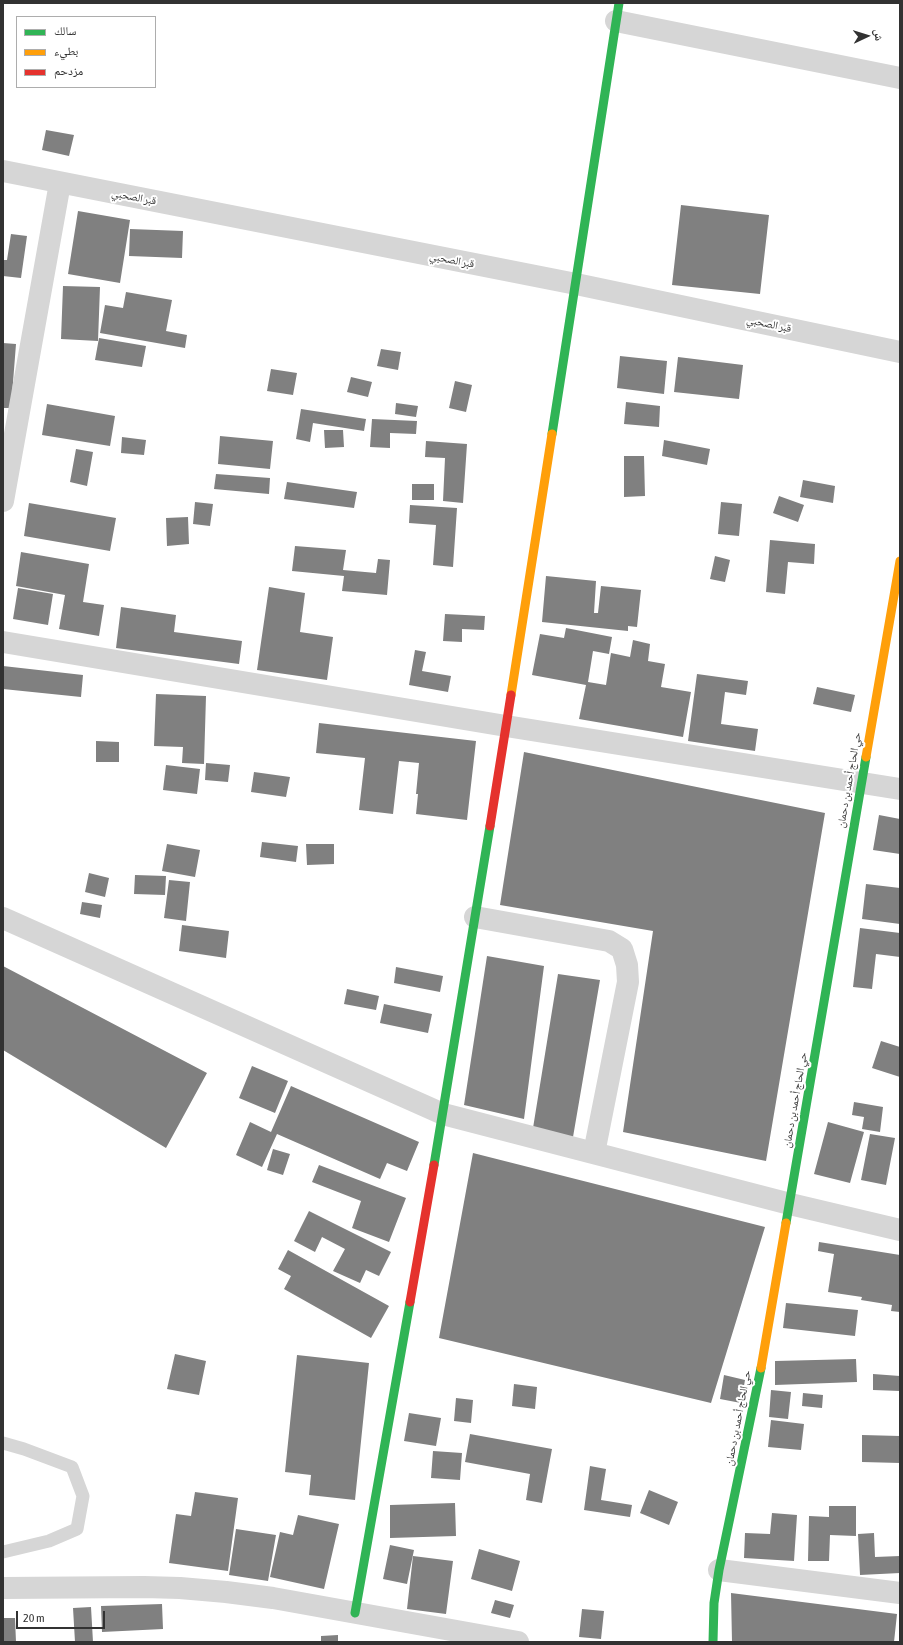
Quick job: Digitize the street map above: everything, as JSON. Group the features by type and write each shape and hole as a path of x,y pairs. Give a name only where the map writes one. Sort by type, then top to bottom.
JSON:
{"street":[{"path":"355,1613 443,1114 576,284 617,12 900,78"},
{"name":"قبر الصحبي","path":"3,171 576,284 900,352"},
{"path":"3,501 60,183"},
{"name":"حي الحاج أحمد بن دحمان","path":"713,1642 714,1603 719,1570 757,1389 900,561"},
{"path":"3,642 506,726 900,789"},
{"path":"475,917 596,938 609,941 622,949 627,965 628,982 594,1153"},
{"path":"3,918 443,1114 790,1204 900,1230"},
{"path":"719,1570 900,1593"},
{"path":"3,1588 180,1588 226,1592 273,1598 518,1642"}],"lane":[{"path":"3,1443 24,1449 72,1467 83,1496 77,1529 49,1541 3,1552"}],"building":[{"path":"46,130 74,135 69,156 42,150"},
{"path":"681,205 769,215 760,294 672,285"},
{"path":"78,211 130,220 120,283 68,274"},
{"path":"130,229 183,231 182,258 129,256"},
{"path":"11,234 27,236 21,278 3,276 3,260 7,260"},
{"path":"63,286 100,287 98,341 61,339"},
{"path":"126,292 172,300 166,331 187,335 185,348 100,333 105,305 123,308"},
{"path":"99,338 146,346 142,367 95,360"},
{"path":"3,343 16,344 11,408 3,408"},
{"path":"381,349 401,352 398,370 377,366"},
{"path":"620,356 667,361 664,394 617,388"},
{"path":"678,357 743,365 739,399 674,392"},
{"path":"271,369 297,373 293,395 267,391"},
{"path":"351,377 372,382 368,397 347,392"},
{"path":"455,381 472,385 466,412 449,408"},
{"path":"626,402 660,406 659,427 624,424"},
{"path":"396,403 418,406 416,417 395,414"},
{"path":"47,404 115,416 110,446 42,435"},
{"path":"301,409 366,419 364,431 313,423 310,442 296,439"},
{"path":"372,419 417,421 416,434 390,433 390,448 370,447"},
{"path":"324,430 343,430 344,447 325,448"},
{"path":"220,436 273,441 270,469 218,464"},
{"path":"122,437 146,440 144,455 121,453"},
{"path":"664,440 710,449 707,465 662,456"},
{"path":"426,441 467,444 463,503 443,501 445,458 425,457"},
{"path":"76,449 93,452 87,486 70,482"},
{"path":"624,456 644,456 645,496 624,497"},
{"path":"216,474 270,478 269,494 214,489"},
{"path":"803,480 835,486 833,503 800,497"},
{"path":"287,482 357,492 354,508 284,499"},
{"path":"412,484 434,484 434,500 412,500"},
{"path":"779,496 804,505 798,522 773,513"},
{"path":"195,502 213,504 210,526 193,524"},
{"path":"721,502 742,504 739,536 718,534"},
{"path":"29,503 116,518 110,551 24,536"},
{"path":"410,505 457,508 453,567 433,565 436,525 409,523"},
{"path":"188,517 189,544 167,546 166,518"},
{"path":"770,540 815,544 814,564 788,562 785,594 766,592"},
{"path":"295,546 346,550 343,570 376,573 378,559 390,560 387,595 342,591 344,576 292,571"},
{"path":"21,552 89,564 83,602 104,605 99,636 59,629 65,595 16,586"},
{"path":"715,556 730,560 725,582 710,579"},
{"path":"546,576 596,581 594,613 598,613 601,586 641,590 637,627 628,626 628,631 542,622"},
{"path":"269,587 305,593 300,632 333,637 327,680 257,670"},
{"path":"18,588 53,594 48,625 13,619"},
{"path":"121,607 176,615 174,632 242,641 239,664 116,648"},
{"path":"445,614 485,616 484,630 462,629 462,642 443,641"},
{"path":"566,628 612,637 609,654 593,651 588,682 606,685 611,653 630,657 633,640 650,644 648,661 665,664 661,687 691,692 683,737 579,719 586,685 532,675 540,634 564,638"},
{"path":"415,650 426,652 422,671 451,676 448,692 409,685"},
{"path":"3,666 83,675 81,697 3,689"},
{"path":"697,674 748,681 746,695 725,692 721,724 758,729 755,751 688,741"},
{"path":"817,687 855,695 851,712 813,704"},
{"path":"156,694 206,696 204,764 182,763 183,747 154,746"},
{"path":"319,723 476,741 467,820 416,814 419,763 399,761 393,814 359,810 365,758 316,753"},
{"path":"96,741 119,742 119,762 96,762"},
{"path":"524,752 825,813 766,1161 623,1132 653,931 500,905"},
{"path":"206,763 230,765 228,782 205,780"},
{"path":"166,765 200,769 197,794 163,790"},
{"path":"254,772 290,777 286,797 251,792"},
{"path":"879,815 900,819 900,854 873,850"},
{"path":"262,842 298,846 296,862 260,857"},
{"path":"167,844 200,850 195,877 162,871"},
{"path":"306,844 334,844 334,864 307,865"},
{"path":"89,873 109,878 105,897 85,892"},
{"path":"135,875 166,876 165,895 134,894"},
{"path":"169,880 190,882 186,921 164,918"},
{"path":"866,884 900,888 900,924 862,919"},
{"path":"82,902 102,905 100,918 80,914"},
{"path":"182,925 229,931 226,958 179,951"},
{"path":"860,928 900,933 900,957 876,954 872,989 853,987"},
{"path":"487,956 544,966 524,1119 464,1105"},
{"path":"3,966 207,1073 166,1148 3,1050"},
{"path":"396,967 443,976 440,992 394,983"},
{"path":"558,974 600,980 573,1137 533,1128"},
{"path":"347,989 379,996 376,1010 344,1004"},
{"path":"384,1004 432,1014 428,1033 380,1023"},
{"path":"881,1041 900,1047 900,1077 872,1068"},
{"path":"252,1066 288,1081 275,1113 239,1098"},
{"path":"291,1086 419,1142 407,1171 387,1163 380,1179 277,1134 262,1167 236,1155 250,1122 271,1132"},
{"path":"854,1102 883,1107 880,1132 862,1129 864,1117 852,1115"},
{"path":"828,1122 864,1132 850,1183 814,1174"},
{"path":"870,1134 895,1138 886,1185 861,1180"},
{"path":"273,1149 290,1154 283,1175 267,1170"},
{"path":"473,1153 765,1227 711,1403 439,1338"},
{"path":"319,1165 406,1198 389,1242 352,1228 361,1201 312,1182"},
{"path":"309,1211 391,1252 379,1276 366,1270 360,1283 333,1271 345,1249 322,1237 315,1252 294,1241"},
{"path":"819,1242 900,1255 900,1312 891,1311 892,1305 861,1300 862,1297 828,1292 834,1254 818,1251"},
{"path":"288,1250 389,1306 371,1338 284,1289 291,1276 278,1269"},
{"path":"786,1303 858,1310 855,1336 783,1328"},
{"path":"175,1354 206,1361 199,1395 167,1389"},
{"path":"297,1355 369,1363 355,1500 309,1495 311,1475 285,1472"},
{"path":"856,1359 857,1382 775,1385 775,1361"},
{"path":"873,1374 900,1376 900,1391 873,1390"},
{"path":"724,1375 745,1380 741,1403 720,1399"},
{"path":"514,1384 537,1387 535,1409 512,1406"},
{"path":"771,1390 791,1392 788,1419 769,1417"},
{"path":"803,1393 823,1395 822,1408 802,1406"},
{"path":"456,1398 473,1400 471,1423 454,1421"},
{"path":"409,1413 441,1418 436,1446 404,1441"},
{"path":"771,1420 804,1424 801,1450 768,1447"},
{"path":"470,1434 552,1449 542,1503 526,1500 530,1474 465,1462"},
{"path":"862,1435 900,1436 900,1463 862,1462"},
{"path":"433,1451 462,1453 460,1480 431,1478"},
{"path":"590,1466 606,1469 601,1500 632,1505 630,1517 584,1510"},
{"path":"649,1490 678,1502 669,1525 640,1513"},
{"path":"195,1492 238,1498 228,1571 169,1563 176,1514 191,1516"},
{"path":"455,1503 456,1536 390,1538 390,1505"},
{"path":"829,1506 856,1506 856,1536 830,1535 829,1561 808,1561 809,1516 829,1517"},
{"path":"772,1513 797,1515 794,1561 744,1558 745,1533 770,1534"},
{"path":"298,1515 339,1524 324,1589 270,1577 280,1532 293,1535"},
{"path":"236,1529 276,1535 268,1581 229,1575"},
{"path":"874,1533 875,1557 900,1556 900,1573 860,1575 858,1534"},
{"path":"390,1545 414,1550 407,1584 383,1579"},
{"path":"479,1549 520,1561 512,1591 471,1579"},
{"path":"413,1556 453,1561 446,1614 407,1609"},
{"path":"731,1593 897,1614 894,1642 732,1642"},
{"path":"495,1600 514,1605 510,1618 491,1613"},
{"path":"162,1604 163,1629 102,1632 101,1606"},
{"path":"91,1607 93,1642 75,1642 73,1608"},
{"path":"582,1609 604,1611 601,1639 579,1637"},
{"path":"3,1618 15,1618 16,1642 3,1642"},
{"path":"338,1635 338,1642 321,1642 321,1636"}],"traffic: fast":[{"path":"552,434 619,3"},
{"path":"786,1223 866,757"},
{"path":"434,1165 490,826"},
{"path":"355,1613 410,1302"},
{"path":"713,1642 714,1603 719,1570 761,1368"}],"traffic: slow":[{"path":"511,695 552,434"},
{"path":"866,757 900,561"},
{"path":"761,1368 786,1223"}],"traffic: jam":[{"path":"490,826 511,695"},
{"path":"410,1302 434,1165"}]}
